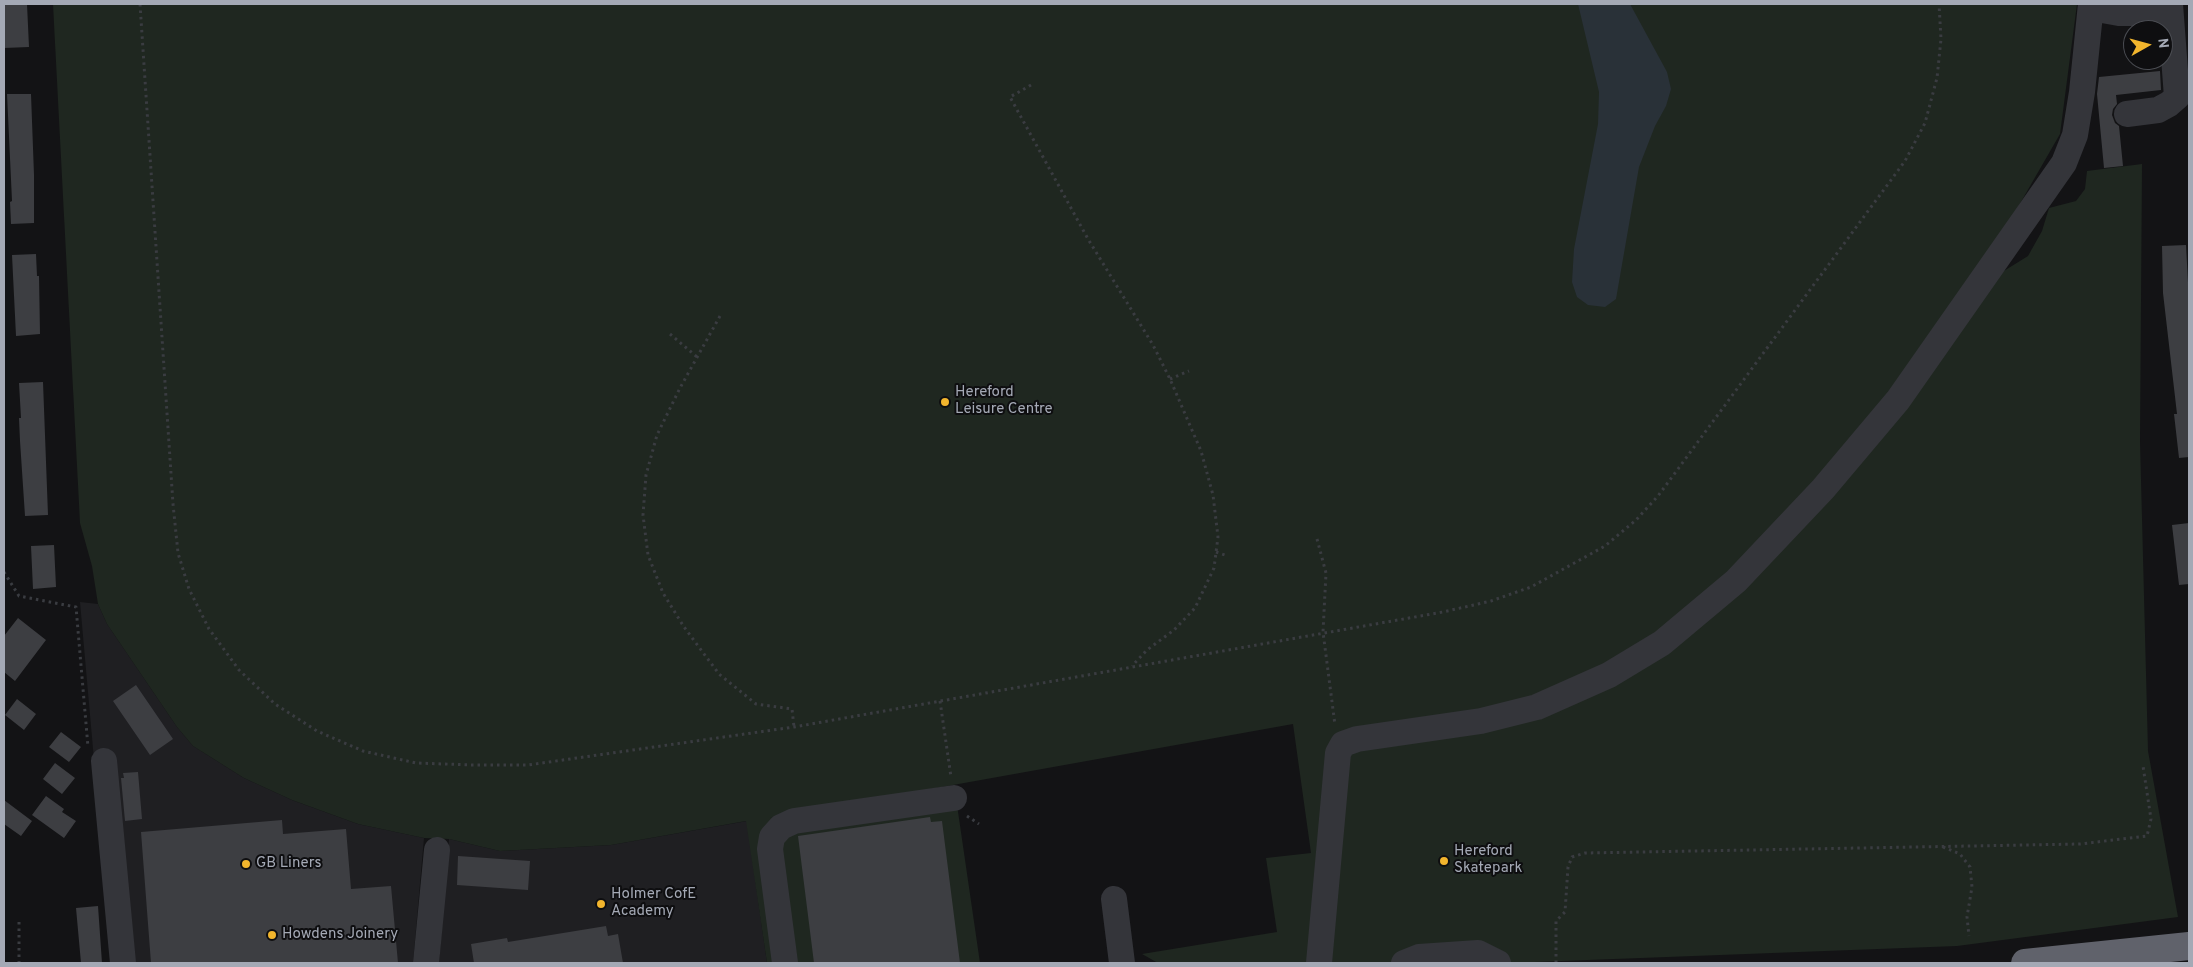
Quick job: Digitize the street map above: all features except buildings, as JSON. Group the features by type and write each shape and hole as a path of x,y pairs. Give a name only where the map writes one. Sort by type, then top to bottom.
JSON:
{"highway":[{"path":"2025,963 2189,946"}],"lane":[{"path":"1319,963 1338,753 1343,744 1357,739 1481,721 1537,707 1609,676 1662,644 1736,581 1823,490 1898,400 2064,163 2075,135 2091,6 2119,13 2170,8 2177,97 2158,110 2127,114"},
{"path":"96,758 122,963"},
{"path":"785,963 770,849 772,837 781,827 794,820 954,798"},
{"path":"426,963 437,850"},
{"path":"1114,899 1122,963"},
{"path":"1404,963 1419,957 1478,953 1498,963"}],"path":[{"path":"140,4 160,321 178,553 189,589 208,629 240,670 275,704 318,731 363,750 416,763 528,765 794,728 1322,632 1443,612 1491,601 1531,587 1605,546 1636,520 1658,496 1905,161 1925,124 1937,78 1941,39 1939,4"},
{"path":"1031,85 1010,97 1088,240 1153,345 1201,451 1213,495 1218,536 1214,568 1195,608 1174,630 1147,650 1132,666"},
{"path":"720,316 657,435 646,475 643,515 648,555 663,593 684,627 719,674 756,704 792,709 794,728"},
{"path":"670,334 697,357"},
{"path":"1170,379 1189,371"},
{"path":"1317,538 1326,573 1322,632 1338,753"},
{"path":"1216,552 1228,556"},
{"path":"4,572 19,596 76,607 96,758"},
{"path":"940,701 954,798 962,812 979,824"},
{"path":"1556,963 1556,921 1565,912 1568,867 1572,857 1585,853 2080,844 2147,836 2151,819 2143,766"},
{"path":"1940,846 1960,854 1970,867 1972,887 1967,917 1968,936"},
{"path":"19,922 19,963"}],"shaded area":[{"name":"Hereford Leisure Centre","path":"53,4 2077,4 2060,134 1980,273 1999,274 2028,256 2042,231 2049,208 2076,201 2085,189 2087,171 2142,164 2140,441 2148,751 2178,917 1957,946 1509,963 1158,963 1142,954 1277,932 1266,858 1311,853 1293,724 769,818 955,791 980,963 767,963 746,821 611,845 500,851 449,839 424,838 358,824 292,800 244,778 193,746 177,727 107,624 98,604 92,566 80,523"},
{"path":"1578,4 1630,4 1667,72 1671,89 1666,106 1655,126 1639,167 1616,299 1605,307 1588,305 1577,297 1572,282 1574,249 1598,124 1599,92"},
{"path":"80,602 98,604 107,624 177,727 193,746 244,778 292,800 358,824 424,838 413,963 112,963"},
{"name":"Holmer CofE Academy","path":"747,821 767,963 439,963 449,839 500,851 611,845"}],"place":[{"name":"Hereford Leisure Centre","path":"945,402"},
{"name":"Hereford Skatepark","path":"1444,861"},
{"name":"GB Liners","path":"246,864"},
{"name":"Holmer CofE Academy","path":"601,904"},
{"name":"Howdens Joinery","path":"272,935"}]}
